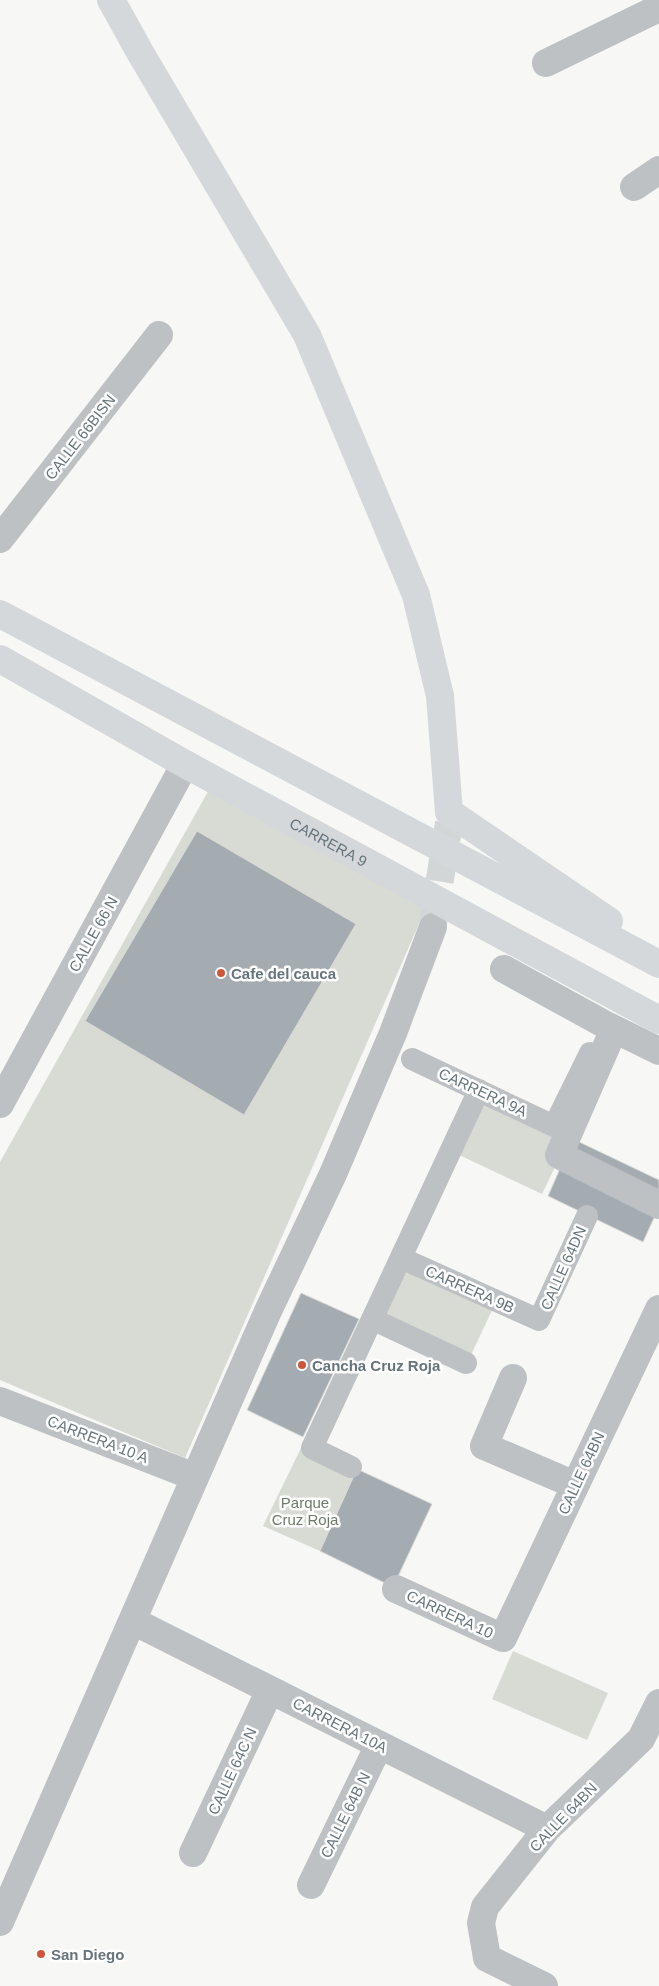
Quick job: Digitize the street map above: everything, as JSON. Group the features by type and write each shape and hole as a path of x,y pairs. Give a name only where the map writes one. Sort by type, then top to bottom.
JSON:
{"main road":[{"path":"111,0 307,335 416,595 440,696 449,818 659,956"},
{"path":"0,614 659,964"},
{"name":"CARRERA 9","path":"0,659 186,764 659,1020"}],"street":[{"path":"546,63 659,8"},
{"path":"634,187 659,170"},
{"name":"CALLE 66BISN","path":"0,539 159,335"},
{"name":"CALLE 66 N","path":"0,1104 186,764"},
{"path":"0,1922 268,1311 333,1174 393,1033 433,927"},
{"path":"504,968 609,1026 659,1051"},
{"path":"609,1026 559,1155 659,1205"},
{"name":"CARRERA 9A","path":"412,1059 554,1126 609,1026"},
{"path":"351,1467 312,1448 479,1090"},
{"name":"CALLE 64DN","path":"539,1320 586,1216"},
{"name":"CARRERA 9B","path":"401,1258 539,1320"},
{"name":"CALLE 64BN","path":"503,1638 659,1309"},
{"path":"372,1319 466,1363"},
{"path":"513,1378 484,1446 575,1485"},
{"name":"CARRERA 10 A","path":"0,1401 196,1477"},
{"name":"CARRERA 10","path":"396,1589 503,1638"},
{"name":"CARRERA 10A","path":"133,1621 547,1829"},
{"name":"CALLE 64C N","path":"194,1853 270,1690"},
{"name":"CALLE 64BN","path":"544,1986 487,1958 481,1923 486,1907 547,1829 641,1739 659,1703"},
{"name":"CALLE 64B N","path":"311,1885 379,1745"}],"green space":[{"path":"210,788 426,908 185,1458 0,1380 0,1162"},
{"path":"482,1097 569,1138 542,1194 455,1153"},
{"path":"403,1262 495,1304 469,1359 376,1318"},
{"name":"Parque Cruz Roja","path":"301,1448 355,1473 320,1551 263,1526"},
{"path":"513,1651 608,1693 587,1740 492,1699"}],"building":[{"name":"Cafe del cauca","path":"197,831 356,924 244,1115 85,1021"},
{"path":"573,1139 659,1180 659,1207 643,1242 548,1196"},
{"name":"Cancha Cruz Roja","path":"301,1293 359,1319 303,1437 247,1410"},
{"path":"357,1469 432,1504 393,1587 320,1551"}],"tunnel":[{"path":"433,923 449,823"}],"place":[{"name":"Cafe del cauca","path":"221,973"},
{"name":"Cancha Cruz Roja","path":"302,1365"},
{"name":"San Diego","path":"41,1954"}]}
